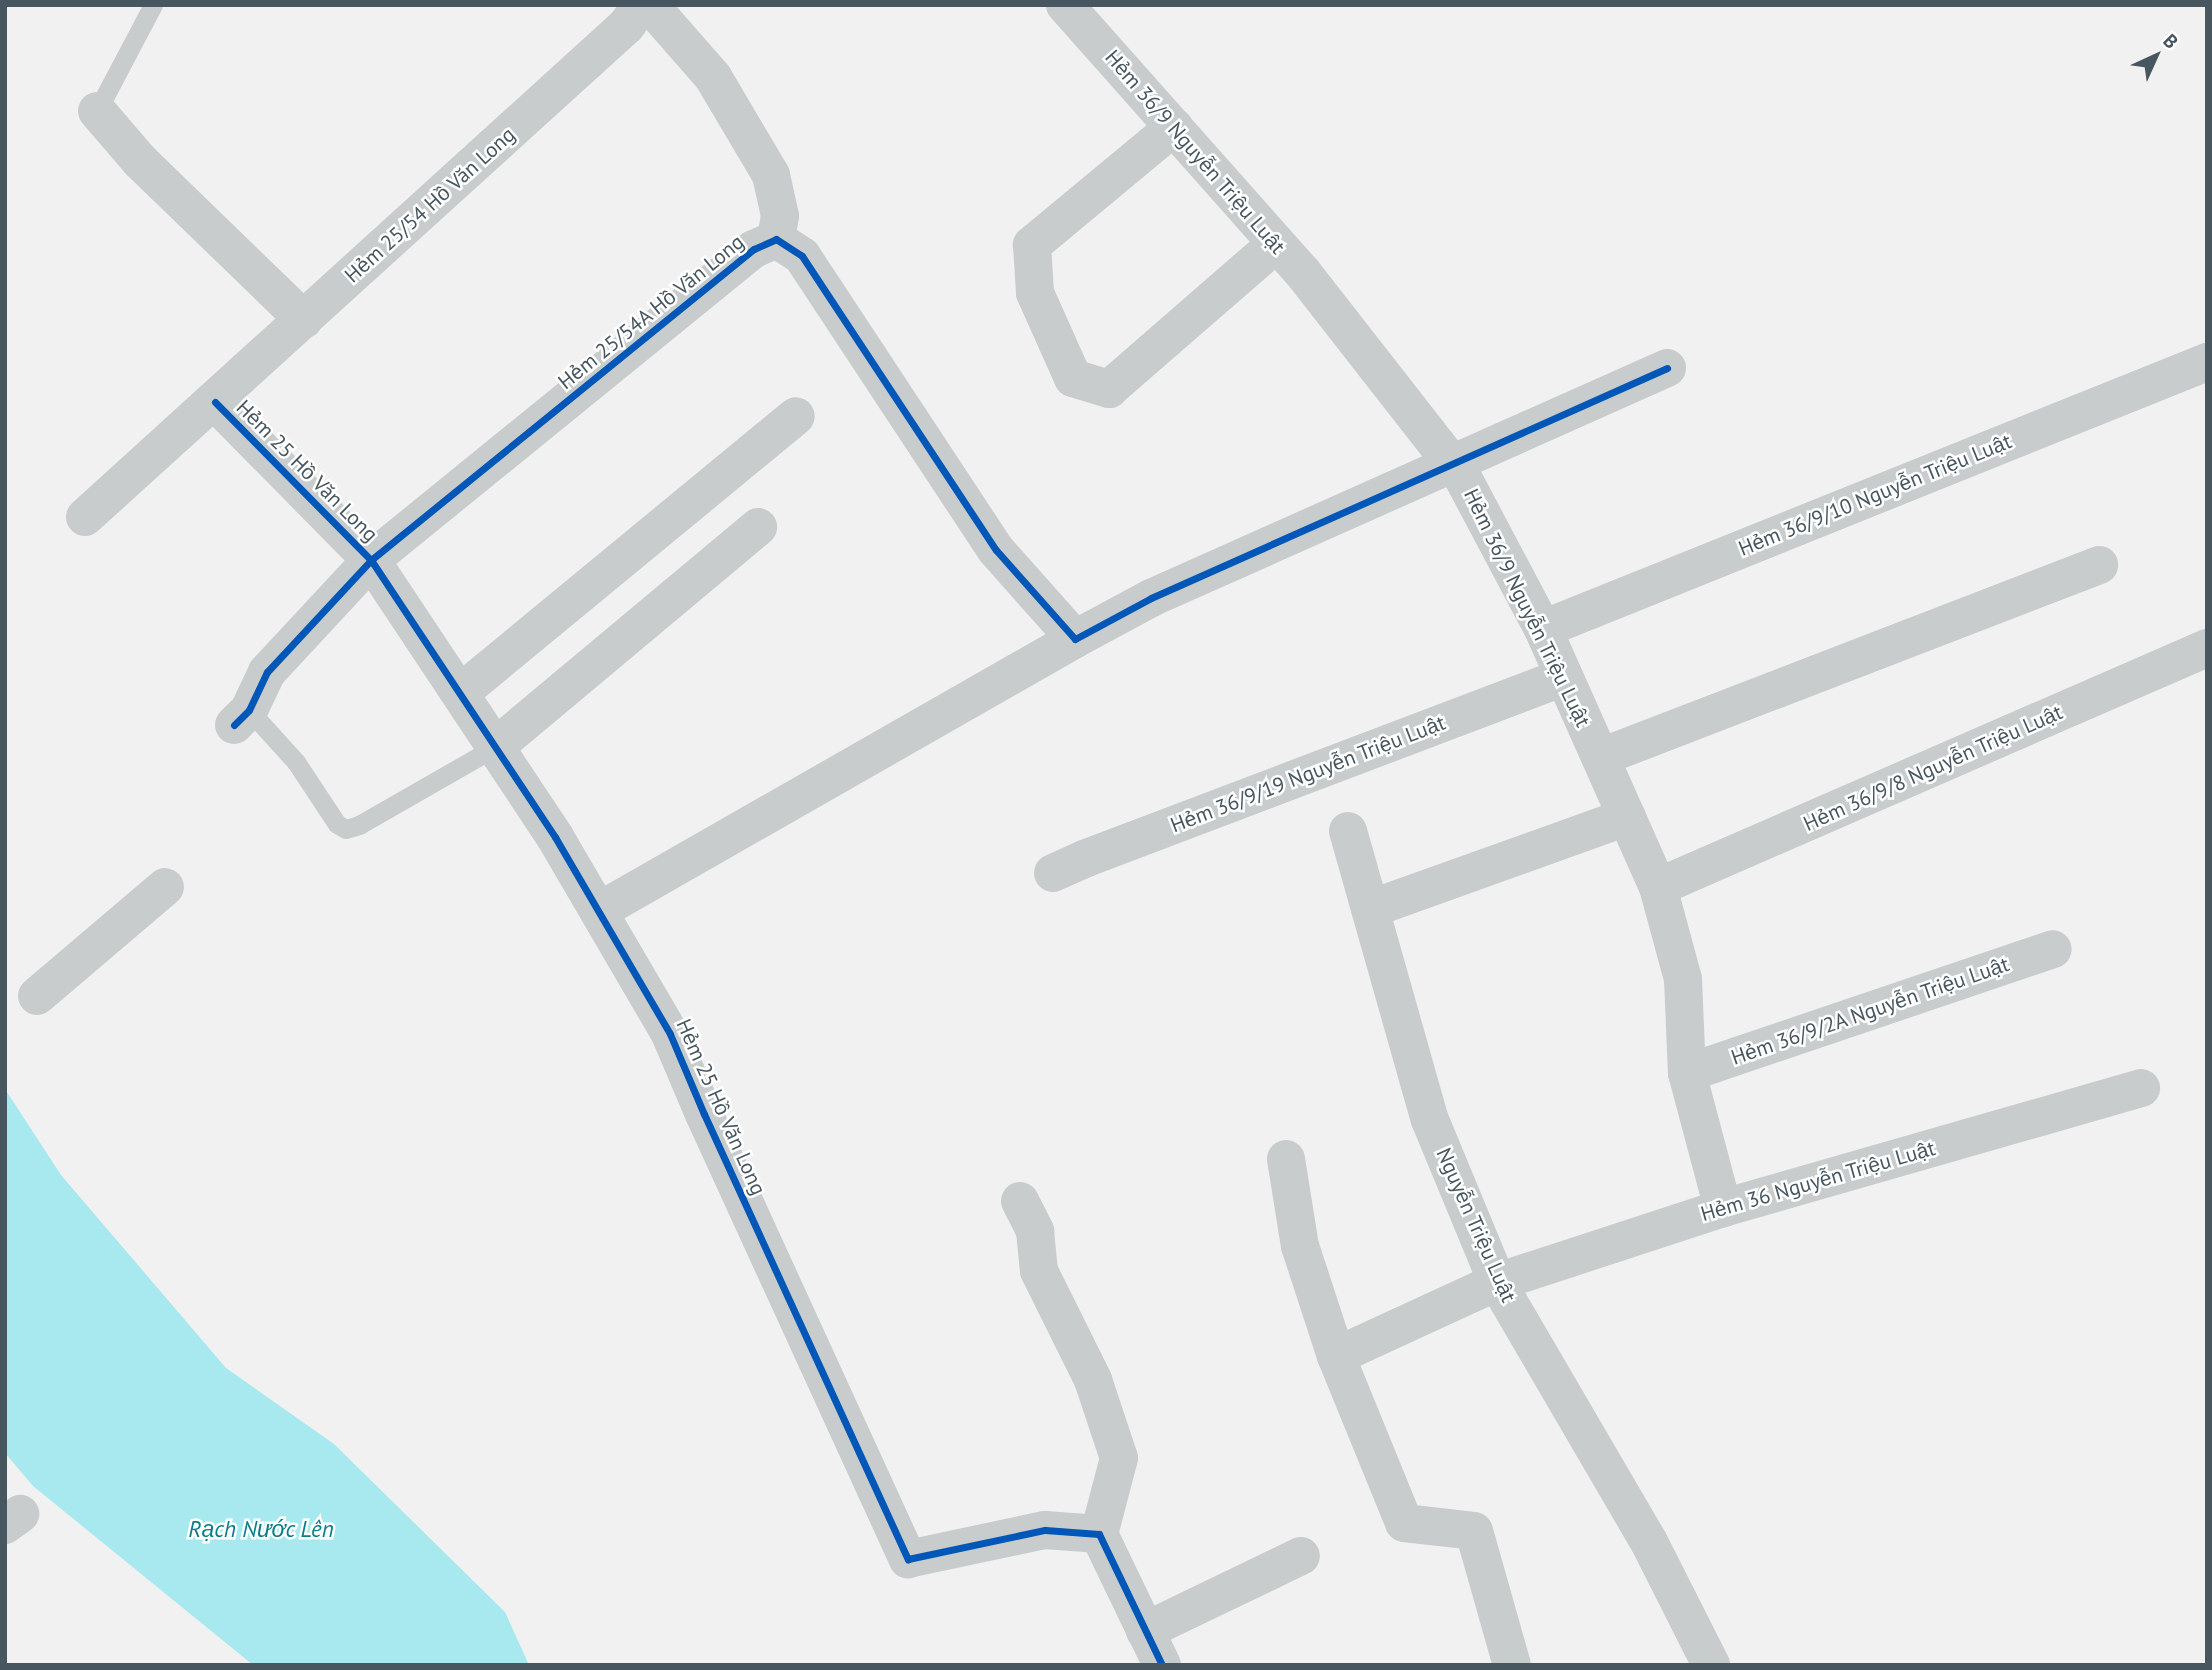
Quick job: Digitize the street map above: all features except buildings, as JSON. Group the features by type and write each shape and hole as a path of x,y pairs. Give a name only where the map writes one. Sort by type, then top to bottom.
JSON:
{"street":[{"name":"Hẻm 25/54 Hồ Văn Long","path":"85,517 215,402 626,26 641,5"},
{"path":"650,5 713,77 771,175 780,216 776,239"},
{"name":"Hẻm 36/9 Nguyễn Triệu Luật","path":"1065,5 1303,273 1453,466 1543,629 1658,887 1682,979 1687,1073 1723,1208"},
{"path":"97,111 139,161 304,320"},
{"path":"1174,127 1032,245 1035,293 1073,378 1109,389 1276,244"},
{"name":"Hẻm 25/54A Hồ Văn Long","path":"242,718 267,672 371,560 754,249 776,239 802,256 981,529 1012,569 1075,639"},
{"name":"Hẻm 36/9/10 Nguyễn Triệu Luật","path":"1543,629 2207,362"},
{"path":"598,911 1151,598 1453,466 1667,368"},
{"name":"Hẻm 25 Hồ Văn Long","path":"215,402 371,560 555,837 670,1034 908,1559 1045,1530 1099,1534"},
{"path":"460,693 796,416"},
{"path":"495,747 758,527"},
{"path":"1601,757 2099,565"},
{"name":"Hẻm 36/9/8 Nguyễn Triệu Luật","path":"1658,887 2207,648"},
{"name":"Hẻm 36/9/19 Nguyễn Triệu Luật","path":"1053,873 1564,677"},
{"path":"1370,909 1627,817"},
{"name":"Nguyễn Triệu Luật","path":"1348,831 1430,1120 1497,1282 1649,1542 1711,1665"},
{"path":"37,996 165,887"},
{"name":"Hẻm 36/9/2A Nguyễn Triệu Luật","path":"1687,1073 2053,949"},
{"name":"Hẻm 36 Nguyễn Triệu Luật","path":"1336,1356 1497,1282 1723,1208 2141,1088"},
{"path":"1286,1159 1300,1246 1336,1356 1404,1523 1474,1531 1511,1665"},
{"path":"1020,1201 1035,1231 1040,1270 1093,1380 1118,1458 1099,1534 1161,1665"},
{"path":"1145,1631 1301,1556"}],"lane":[{"path":"97,111 153,5"},
{"path":"242,718 296,762 337,824 346,829 359,825 495,747"}],"water":[{"name":"Rạch Nước Lên","path":"5,1089 61,1175 226,1368 334,1444 505,1612 529,1665 253,1665 33,1486 5,1453"}],"cycle path":[{"path":"234,725 249,710 267,672 371,560 754,249 776,239 802,256 996,550 1075,639 1151,598 1667,368"},
{"path":"215,402 371,560 555,837 670,1034 908,1559 1045,1530 1099,1534 1162,1665"}]}
